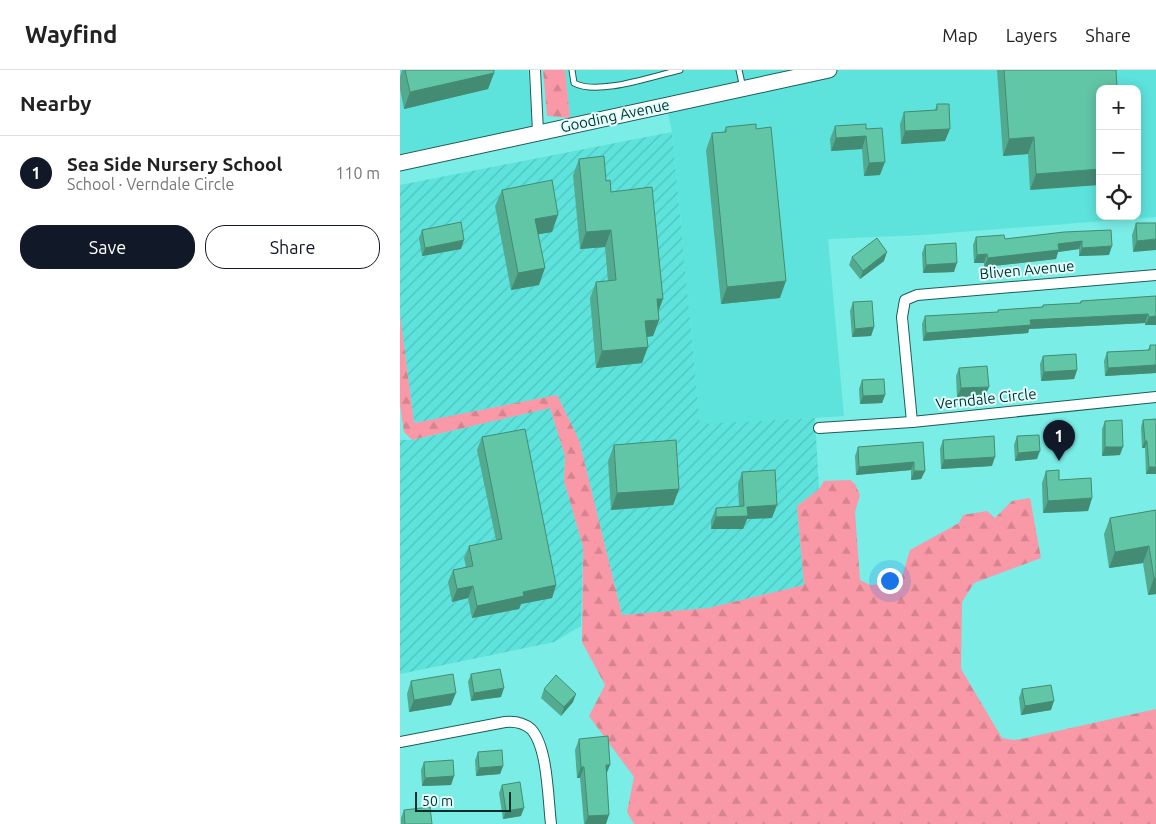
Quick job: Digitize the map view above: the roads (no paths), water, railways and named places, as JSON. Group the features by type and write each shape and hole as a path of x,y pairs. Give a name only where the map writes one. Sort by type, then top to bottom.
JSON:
{"main road":[{"name":"Gooding Avenue","path":"400,163 829,70"}],"street":[{"path":"535,70 538,132"},
{"name":"Bliven Avenue","path":"912,422 902,317 903,303 917,296 1156,275"},
{"name":"Verndale Circle","path":"819,428 912,422 1156,397"},
{"path":"400,742 505,722 515,721 530,728 541,749 551,824"}],"lane":[{"path":"572,70 574,83 583,88 600,88 680,70"},
{"path":"739,70 743,88"}],"place":[{"name":"Sea Side Nursery School","path":"1059,461"}]}
